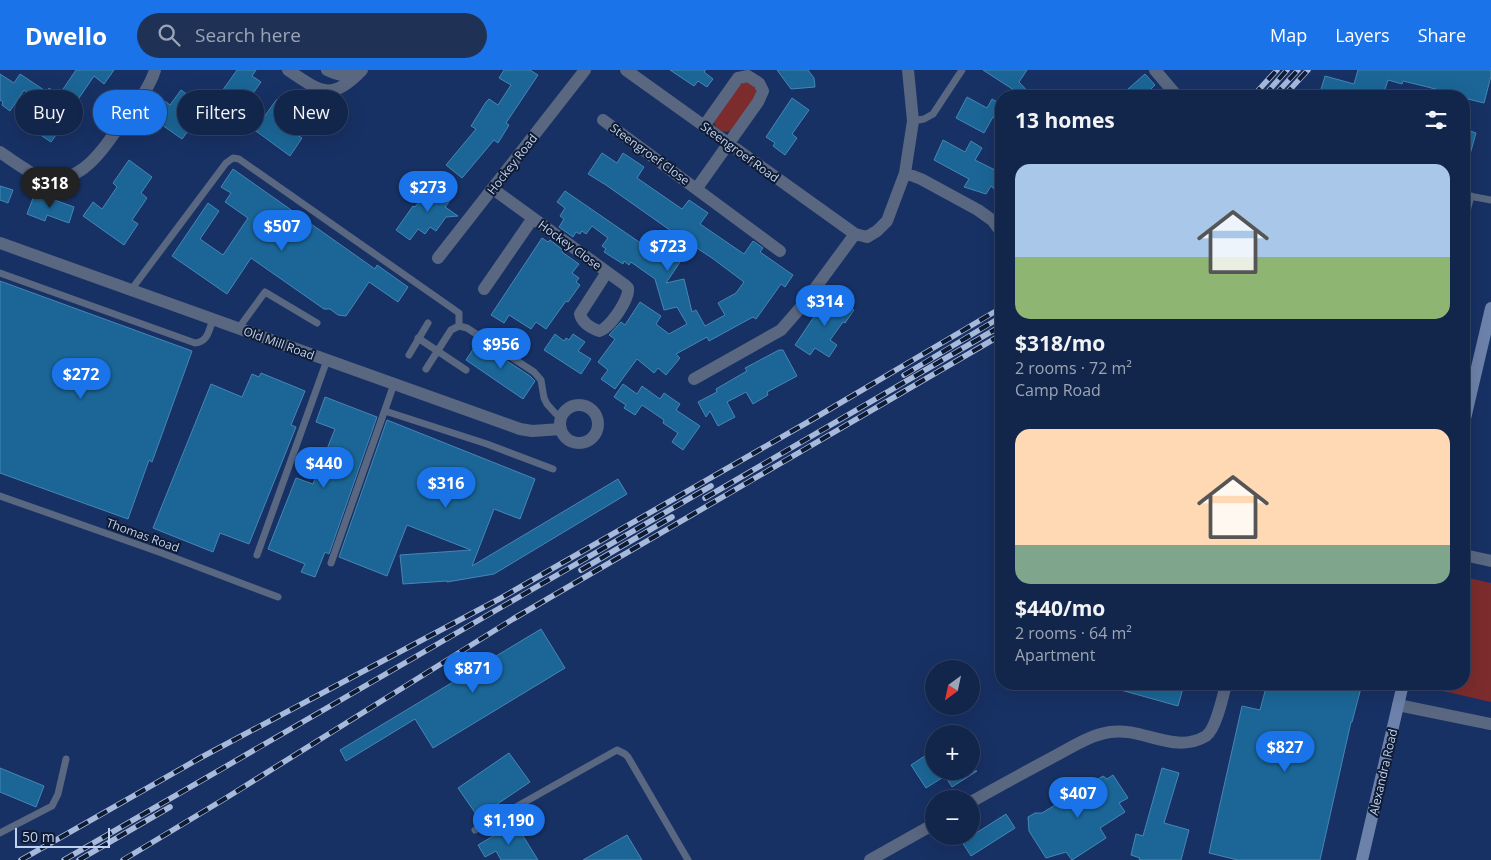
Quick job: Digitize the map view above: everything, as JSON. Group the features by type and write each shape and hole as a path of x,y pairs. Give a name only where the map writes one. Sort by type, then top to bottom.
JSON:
{"street":[{"path":"0,152 34,174 51,179 63,178 86,168 98,156 147,87 155,70"},
{"path":"288,70 317,88 330,91 341,89 362,70"},
{"path":"327,70 345,76 362,70"},
{"name":"Hockey Road","path":"438,258 585,70"},
{"name":"Steengroef Road","path":"626,70 855,234"},
{"path":"694,379 781,330 802,306 855,234 867,237 887,221 905,173 913,121 908,70"},
{"path":"1155,70 1172,90"},
{"name":"Steengroef Close","path":"697,188 762,96 762,87 753,78 748,76 738,78 704,126"},
{"name":"Steengroef Close","path":"604,120 780,251"},
{"path":"905,173 921,178 978,210 995,224"},
{"name":"Hockey Close","path":"493,189 625,285 628,288 629,293 608,327 599,331 584,322 580,314 607,272"},
{"name":"Hockey Close","path":"484,289 533,218"},
{"name":"Old Mill Road","path":"0,243 520,429 532,431 561,429"},
{"path":"1470,397 1491,308"},
{"path":"584,405 595,413 599,425 593,437 581,443 568,440 561,429 562,416 571,406 584,405"},
{"path":"1470,556 1491,561"},
{"path":"980,797 1088,738 1110,732 1133,732 1174,743 1192,742 1208,735 1220,712 1225,690"},
{"name":"Alexandra Road","path":"1362,860 1402,690"},
{"path":"1398,705 1491,724"},
{"path":"870,860 925,829"}],"lane":[{"path":"913,121 924,119 932,114 962,70"},
{"path":"131,290 226,162 233,158 239,159 459,313 459,326"},
{"path":"1470,195 1491,200"},
{"path":"0,273 195,344 200,343 206,338 213,319"},
{"path":"238,329 265,292 317,323"},
{"path":"408,355 428,323"},
{"path":"426,368 450,330 459,326 467,328 534,372 541,380 547,404 556,414 562,416"},
{"path":"418,338 466,370"},
{"path":"257,555 328,360"},
{"path":"330,563 394,384"},
{"path":"385,411 487,444 553,469"},
{"name":"Thomas Road","path":"0,496 159,552 278,597"},
{"path":"475,830 617,750 628,758 688,860"},
{"path":"0,833 52,806 58,794 66,759"}],"shaded area":[{"path":"742,80 754,83 757,95 733,130 722,131 716,127 713,120"},
{"path":"1470,578 1491,583 1491,702 1438,690 1470,690"}],"building":[{"path":"76,70 114,70 104,84 94,76 83,92 83,90 62,90"},
{"path":"237,70 256,70 252,76 261,82 255,90 223,90"},
{"path":"504,70 530,70 538,75 506,123 509,125 498,143 494,140 462,178 446,165 476,129 471,126 486,102 489,99 498,105 511,85 499,78"},
{"path":"670,70 706,70 704,72 713,79 707,87 698,81 694,86"},
{"path":"777,70 808,70 814,78 815,87 791,89"},
{"path":"983,70 1027,70 1019,82 1026,90 1014,90"},
{"path":"1358,70 1491,70 1484,103 1470,100 1470,90 1440,90 1403,81 1402,84 1388,80 1385,90 1321,90 1325,76 1354,84"},
{"path":"0,74 14,83 20,74 44,90 15,90 15,104 10,111 2,105 3,102 0,100"},
{"path":"1145,74 1155,85 1150,90 1127,90"},
{"path":"177,95 177,135 185,135 182,139 167,128 167,103 170,105"},
{"path":"967,97 987,108 992,99 995,101 995,118 993,117 984,133 956,118"},
{"path":"792,98 809,110 792,134 797,138 785,155 773,146 775,143 766,137"},
{"path":"274,103 274,135 297,135 302,138 290,156 261,135 264,135 264,117"},
{"path":"1470,131 1476,133 1470,154"},
{"path":"40,135 56,135 51,142"},
{"path":"943,140 965,152 971,141 982,148 975,160 995,170 995,190 991,186 986,194 964,187 969,179 934,160"},
{"path":"602,153 617,163 623,153 644,167 637,178 682,209 689,200 708,213 700,224 744,254 753,241 763,248 760,252 793,275 785,287 781,284 756,319 753,317 709,341 707,337 676,354 680,358 666,375 658,368 654,373 637,359 615,389 601,379 608,370 598,362 615,339 609,335 621,322 625,325 640,302 661,316 656,324 669,334 687,324 677,307 664,310 655,279 631,262 629,265 624,261 623,264 604,252 606,249 602,246 608,238 592,226 586,234 582,231 580,234 576,232 573,237 559,227 564,219 560,216 565,208 557,202 565,191 658,255 662,250 680,262 666,283 684,279 692,312 696,310 705,326 725,315 718,303 736,293 744,282 712,258 588,174"},
{"path":"129,160 152,177 141,193 147,198 132,220 138,224 124,245 83,216 93,202 102,209 117,187 113,183"},
{"path":"233,169 375,269 377,265 408,287 398,302 369,282 346,316 338,315 330,309 324,309 251,258 227,294 172,256 208,203 219,211 200,239 223,255 248,218 225,202 231,193 221,187"},
{"path":"447,184 457,191 445,207 458,216 446,217 436,231 430,227 425,234 418,229 410,240 396,230 413,206 415,207 431,187 440,193"},
{"path":"0,186 13,190 8,203 0,200"},
{"path":"35,193 74,207 69,223 47,215 45,221 27,214"},
{"path":"542,238 548,242 550,240 563,250 562,252 579,264 572,273 579,278 576,282 580,285 546,329 536,322 531,329 509,315 504,323 491,315"},
{"path":"0,281 192,351 152,462 149,460 128,519 0,473"},
{"path":"830,293 854,310 830,340 837,345 829,357 815,348 810,355 795,345"},
{"path":"555,334 564,341 566,338 569,340 573,334 585,342 578,351 591,359 581,374 544,350"},
{"path":"478,342 535,381 523,399 466,360"},
{"path":"779,350 783,350 797,376 767,392 768,395 753,404 746,392 727,402 735,417 718,426 710,411 706,417 698,402 717,392 716,389 747,371 745,368"},
{"path":"261,373 305,391 291,425 296,427 249,544 220,533 213,552 153,528 211,384 242,397 252,374 259,377"},
{"path":"623,384 637,394 642,386 660,399 664,393 680,404 676,410 700,426 683,450 672,442 678,433 663,423 664,420 642,405 635,415 624,408 626,405 614,397"},
{"path":"325,397 377,417 329,554 325,552 315,577 301,572 305,564 268,549 296,478 313,484 335,429 316,422"},
{"path":"387,420 535,479 520,519 494,509 472,566 618,479 627,494 494,574 447,582 403,584 400,555 471,550 407,525 387,576 339,557"},
{"path":"541,629 565,668 433,748 415,719 346,761 340,750"},
{"path":"1121,690 1182,690 1178,706"},
{"path":"1265,690 1360,690 1351,722 1320,860 1238,860 1209,853 1242,706 1260,710"},
{"path":"509,753 530,782 478,817 458,788"},
{"path":"925,756 925,780 939,780 926,788 911,765"},
{"path":"0,768 44,786 36,807 0,792"},
{"path":"1162,768 1179,773 1164,823 1189,830 1181,860 1139,860 1140,858 1131,855 1136,834 1143,836"},
{"path":"1113,775 1128,798 1119,803 1125,812 1100,828 1106,838 1072,860 1066,852 1046,858 1029,831 1028,817 1035,813 1042,813 1103,776 1107,779"},
{"path":"948,780 963,780 952,787"},
{"path":"1006,814 1015,828 971,856 964,845 980,845 980,831"},
{"path":"515,823 538,860 501,860 496,851 485,857 478,845"},
{"path":"627,835 642,860 583,860"}],"railway":[{"path":"1259,90 1277,70"},
{"path":"1269,90 1287,70"},
{"path":"1280,90 1298,70"},
{"path":"1290,90 1308,70"},
{"path":"21,860 200,758 501,598 808,422 995,312"},
{"path":"904,375 995,321"},
{"path":"705,498 995,329"},
{"path":"123,860 513,619 995,338"},
{"path":"64,860 711,486"},
{"path":"581,570 672,517"},
{"path":"79,860 170,807"}]}
